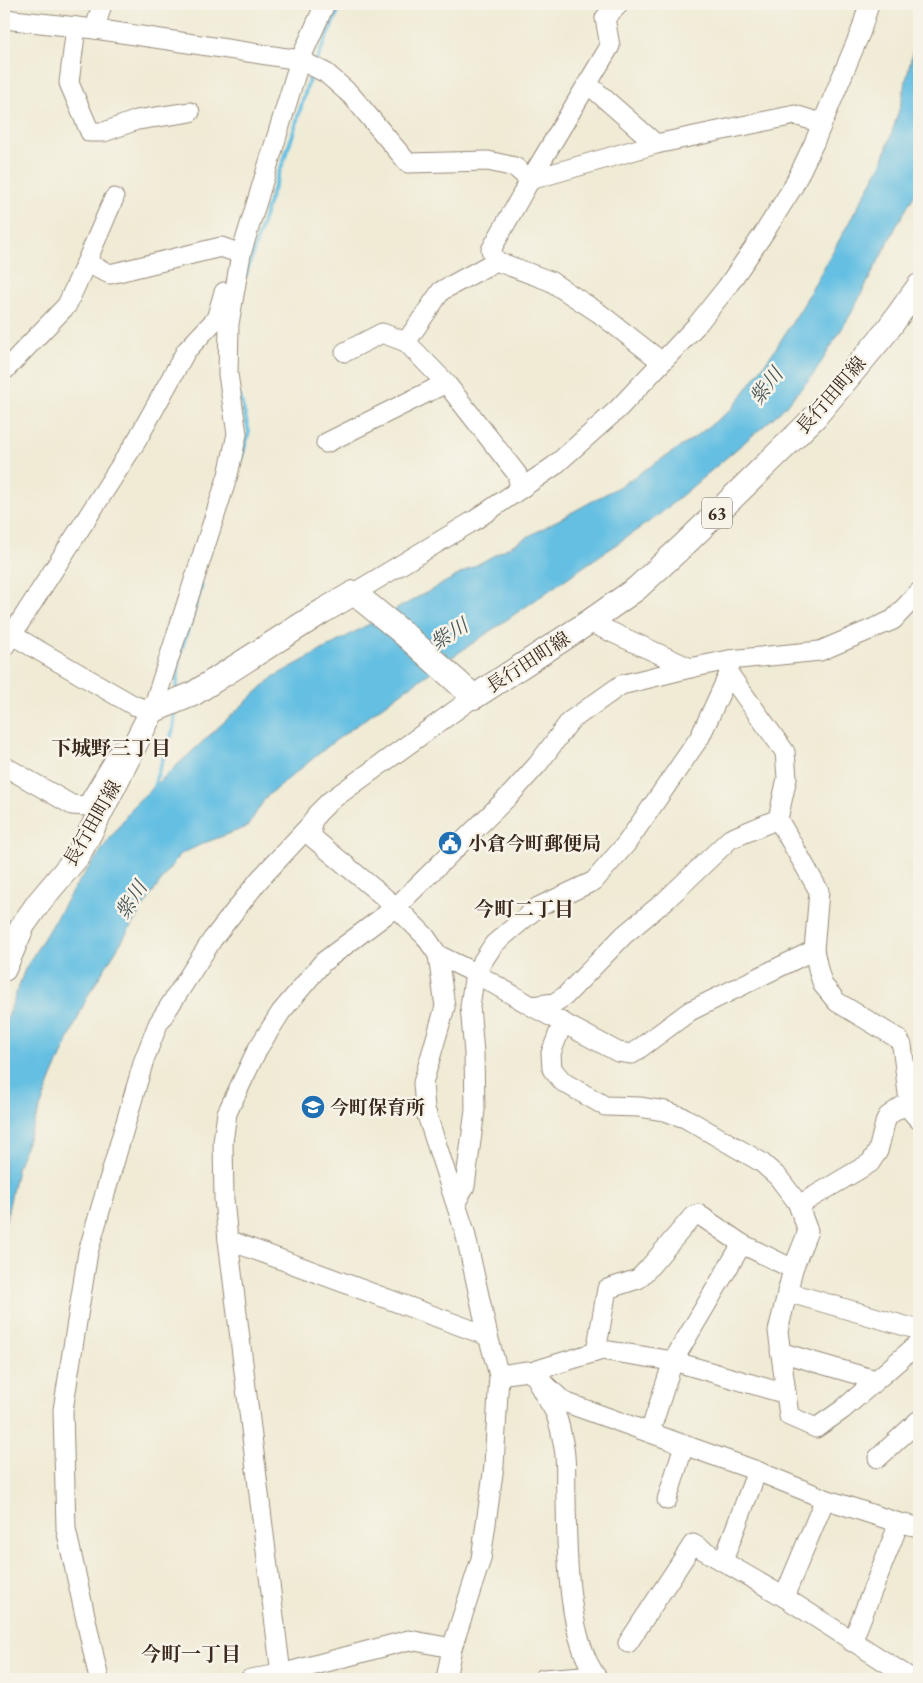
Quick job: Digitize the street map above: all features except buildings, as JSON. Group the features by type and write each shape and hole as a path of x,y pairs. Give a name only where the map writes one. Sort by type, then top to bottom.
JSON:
{"main road":[{"name":"長行田町線","path":"359,597 403,633 471,694 589,622 636,589 814,418 886,332 919,286"},
{"path":"152,711 193,694 323,610 359,597"},
{"name":"長行田町線","path":"4,969 23,925 76,857 152,711"}],"street":[{"path":"95,29 102,4"},
{"path":"240,260 228,278 216,319 186,351 137,440 8,641 133,705 152,711 228,476 238,434 228,374 229,324 240,260 300,60 325,4"},
{"path":"619,4 605,18 610,46 530,180 491,250 496,260 550,281 599,313 662,362"},
{"path":"359,597 554,466 618,409 696,326 727,287 793,187 870,4"},
{"path":"4,19 95,29 300,60 326,72 352,96 408,163 488,161 514,167 530,180"},
{"path":"76,27 69,83 90,132 104,132 136,120 190,112"},
{"path":"588,84 656,144"},
{"path":"530,180 656,144 795,115 821,122"},
{"path":"5,370 67,305 114,198"},
{"path":"86,263 110,274 221,247 240,260"},
{"path":"406,342 441,291 496,260"},
{"path":"345,352 382,333 406,342 446,383 517,474 520,489"},
{"path":"326,443 446,383"},
{"path":"281,1674 224,1199 223,1142 227,1113 257,1050 281,1012 323,962 396,907 512,793 538,764 570,721 621,685 690,668 729,667 820,650 893,620 919,592"},
{"path":"589,622 690,668"},
{"path":"729,667 785,752 787,778 778,819 819,892 814,950 818,973 823,985 837,1002 897,1038 902,1045 908,1102 910,1110 919,1120"},
{"path":"456,1202 465,1186 474,1110 474,1053 470,1006 475,973 494,944 538,907 594,882 626,844 700,737 729,667"},
{"path":"99,1679 66,1529 64,1410 88,1252 144,1060 158,1024 212,940 259,880 311,824 317,814 330,801 471,694"},
{"path":"4,766 72,805 87,806 123,746 132,752"},
{"path":"532,1006 554,1003 565,996 624,935 666,900 730,839 778,819"},
{"path":"311,824 313,838 396,907 425,936 438,956 445,1007 423,1083 425,1109 465,1232 488,1336 499,1375 494,1466 481,1559 452,1648 446,1679"},
{"path":"438,956 475,973 618,1052 632,1054 690,1011 814,950"},
{"path":"563,1022 551,1053 552,1069 563,1082 605,1106 665,1110 684,1118 761,1162 778,1177 799,1205 808,1232 793,1269 778,1331 789,1416 816,1428 842,1410 919,1343"},
{"path":"799,1205 870,1163 878,1151 888,1116 908,1102"},
{"path":"596,1352 606,1289 638,1279 693,1216 698,1214 742,1244 793,1269"},
{"path":"228,1240 488,1336"},
{"path":"650,1432 672,1361 742,1244"},
{"path":"788,1292 919,1330"},
{"path":"543,1679 596,1677 586,1659 577,1633 567,1564 565,1450 556,1414 543,1392 537,1377 537,1370 602,1350 672,1361 786,1394"},
{"path":"780,1352 876,1380"},
{"path":"499,1375 527,1371 537,1377 564,1402 684,1444 825,1498 899,1523 919,1526"},
{"path":"878,1458 916,1429"},
{"path":"668,1500 684,1444"},
{"path":"724,1561 757,1471"},
{"path":"784,1597 825,1498"},
{"path":"852,1642 899,1523"},
{"path":"628,1643 693,1544 784,1597 912,1679"},
{"path":"250,1679 281,1674 409,1640 452,1648"}],"water":[{"name":"紫川","path":"919,24 919,187 898,223 852,312 814,374 780,412 660,514 409,687 332,743 266,797 247,827 204,843 179,855 143,907 87,997 52,1077 18,1165 4,1229 4,1027 25,969 74,888 135,804 273,677 620,486 691,440 732,409 774,351 802,307 882,163 900,107"}],"waterway":[{"path":"316,62 341,4"},
{"path":"246,275 268,204 292,137 311,73"},
{"path":"240,396 249,432 241,459"},
{"path":"176,692 179,658 202,585"},
{"path":"155,789 156,779 173,730 175,712"}],"place":[{"name":"小倉今町郵便局","path":"450,843"},
{"name":"今町保育所","path":"313,1107"}],"district":[{"name":"下城野三丁目","path":"111,748"},
{"name":"今町二丁目","path":"524,909"},
{"name":"今町一丁目","path":"191,1654"}]}
